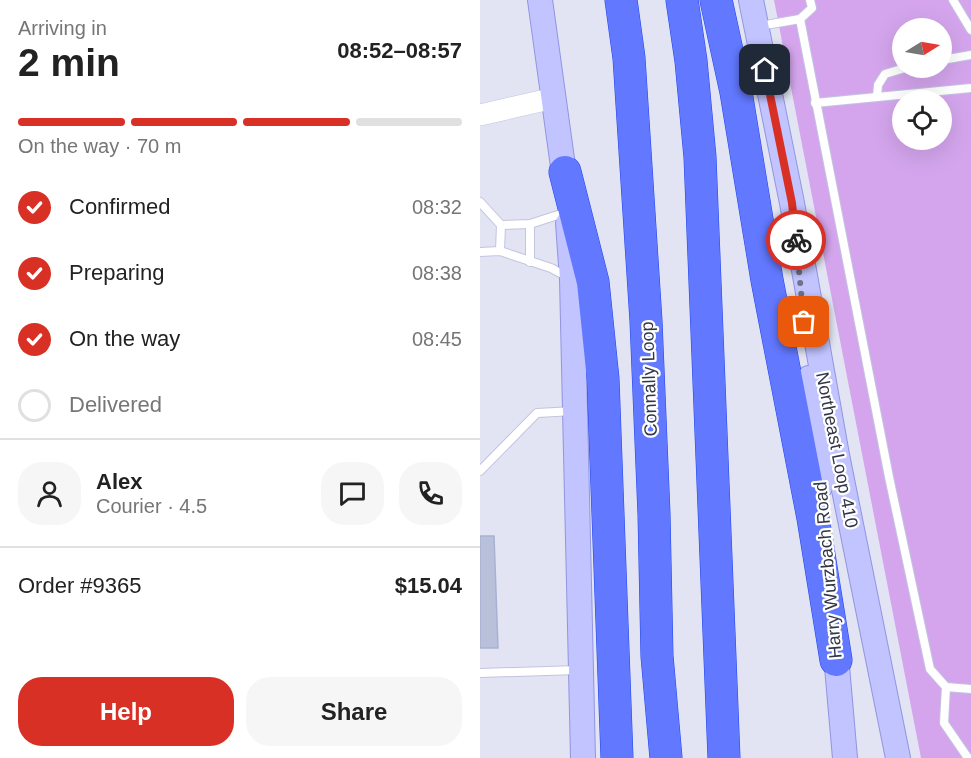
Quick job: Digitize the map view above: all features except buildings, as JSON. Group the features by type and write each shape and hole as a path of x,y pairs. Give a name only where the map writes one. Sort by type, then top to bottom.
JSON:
{"highway":[{"name":"Connally Loop","path":"621,0 630,58 646,321 657,656 666,758"},
{"path":"682,0 691,61 700,157 724,758"},
{"path":"716,0 736,92 767,280 813,518 836,660"},
{"path":"565,172 593,282 603,379 616,758"}],"main road":[{"path":"540,0 565,172 572,279 583,758"},
{"name":"Northeast Loop 410","path":"751,0 792,203 837,455 898,758"},
{"name":"Harry Wurzbach Road","path":"792,203 845,758"}],"street":[{"path":"480,115 555,98"}],"lane":[{"path":"756,26 800,19 812,8 810,0"},
{"path":"953,0 971,30"},
{"path":"800,19 889,477 930,669 946,687 971,689"},
{"path":"952,58 971,55"},
{"path":"877,97 878,85 885,74 892,72"},
{"path":"815,103 971,88"},
{"path":"480,202 501,225 500,251"},
{"path":"501,225 530,224 567,212"},
{"path":"530,224 530,262"},
{"path":"480,252 500,251 551,268 572,279"},
{"path":"480,471 537,414 575,411"},
{"path":"480,673 581,669"},
{"path":"946,687 944,723 968,758"}],"shaded area":[{"path":"774,0 971,0 971,758 921,758"}],"way so far":[{"path":"796,240 804,322"}],"route":[{"path":"765,70 792,203 796,240"}]}
